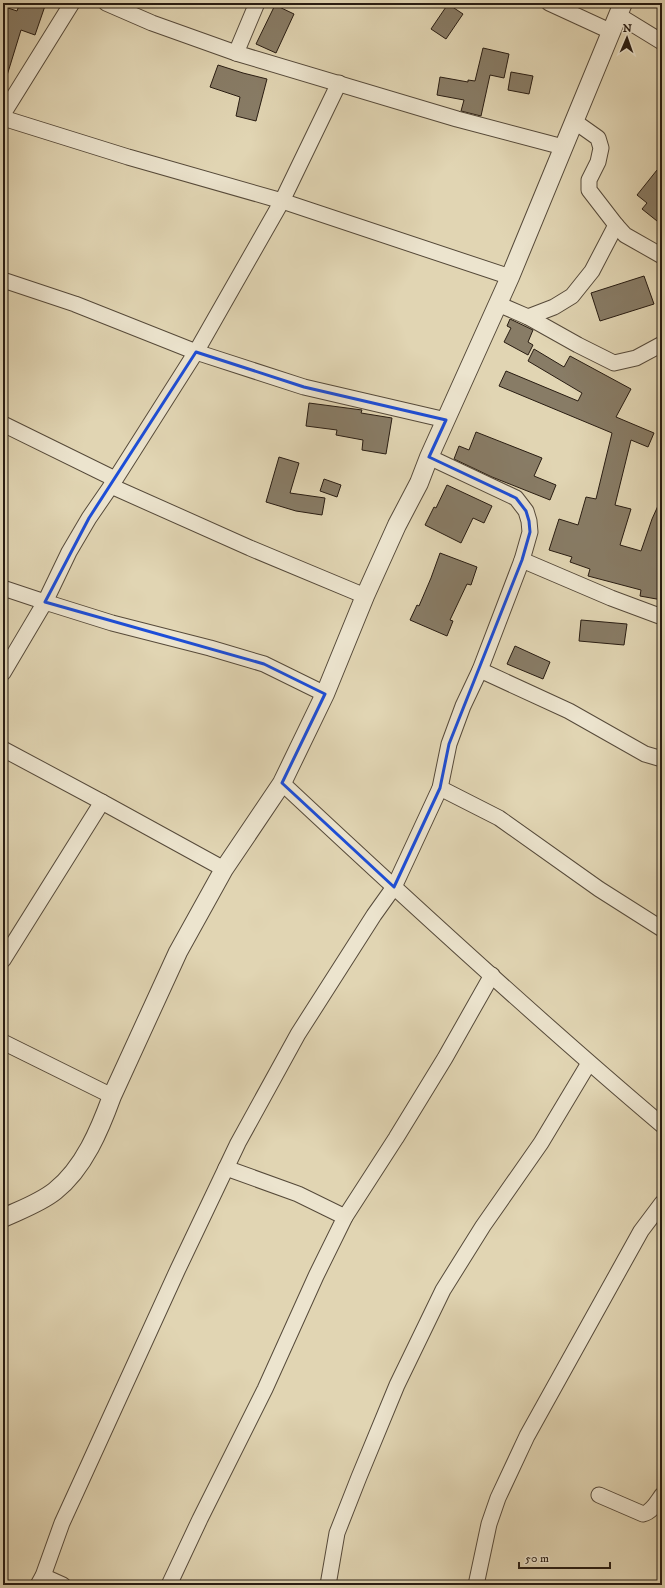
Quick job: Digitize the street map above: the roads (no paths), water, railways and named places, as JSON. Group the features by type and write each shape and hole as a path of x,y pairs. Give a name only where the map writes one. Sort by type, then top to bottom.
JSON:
{"street":[{"path":"3,114 72,3"},
{"path":"106,3 152,23 236,53 457,119 563,147"},
{"path":"236,53 257,3"},
{"path":"549,3 612,32"},
{"path":"3,1218 28,1207 55,1191 76,1169 102,1121 178,952 224,869 282,783 325,694 365,596 397,525 419,483 429,457 510,277 621,9 662,42"},
{"path":"3,673 45,602 69,552 89,518 196,352 282,201 339,83"},
{"path":"3,118 128,157 282,201 510,277"},
{"path":"574,121 598,138 601,148 598,162 589,180 589,190 625,235 662,256"},
{"path":"528,317 554,307 572,296 592,271 616,225"},
{"path":"3,280 75,304 196,352 304,387 446,420"},
{"path":"498,304 528,317 578,345 614,362 636,358 662,344"},
{"path":"3,424 113,482 250,548 365,596"},
{"path":"63,1585 41,1581 62,1523 178,1269 238,1143 298,1034 374,915 394,887 440,788 449,744 463,706 480,670 522,560 530,532 529,521 526,511 516,498 429,457"},
{"path":"522,560 611,598 662,617"},
{"path":"3,588 112,623 210,648 264,664 325,694"},
{"path":"480,670 569,711 645,754 662,759"},
{"path":"3,749 224,869"},
{"path":"282,783 394,887 589,1063 662,1125"},
{"path":"440,788 499,818 599,889 662,929"},
{"path":"3,960 102,802"},
{"path":"169,1585 265,1389 316,1276 345,1217 446,1058 492,975"},
{"path":"3,1042 112,1096"},
{"path":"328,1585 337,1534 397,1385 443,1290 483,1226 540,1143 589,1063"},
{"path":"226,1168 298,1194 345,1217"},
{"path":"476,1585 489,1524 498,1498 527,1436 641,1231 662,1203"},
{"path":"599,1495 643,1514 648,1513 652,1509 662,1495"}]}
